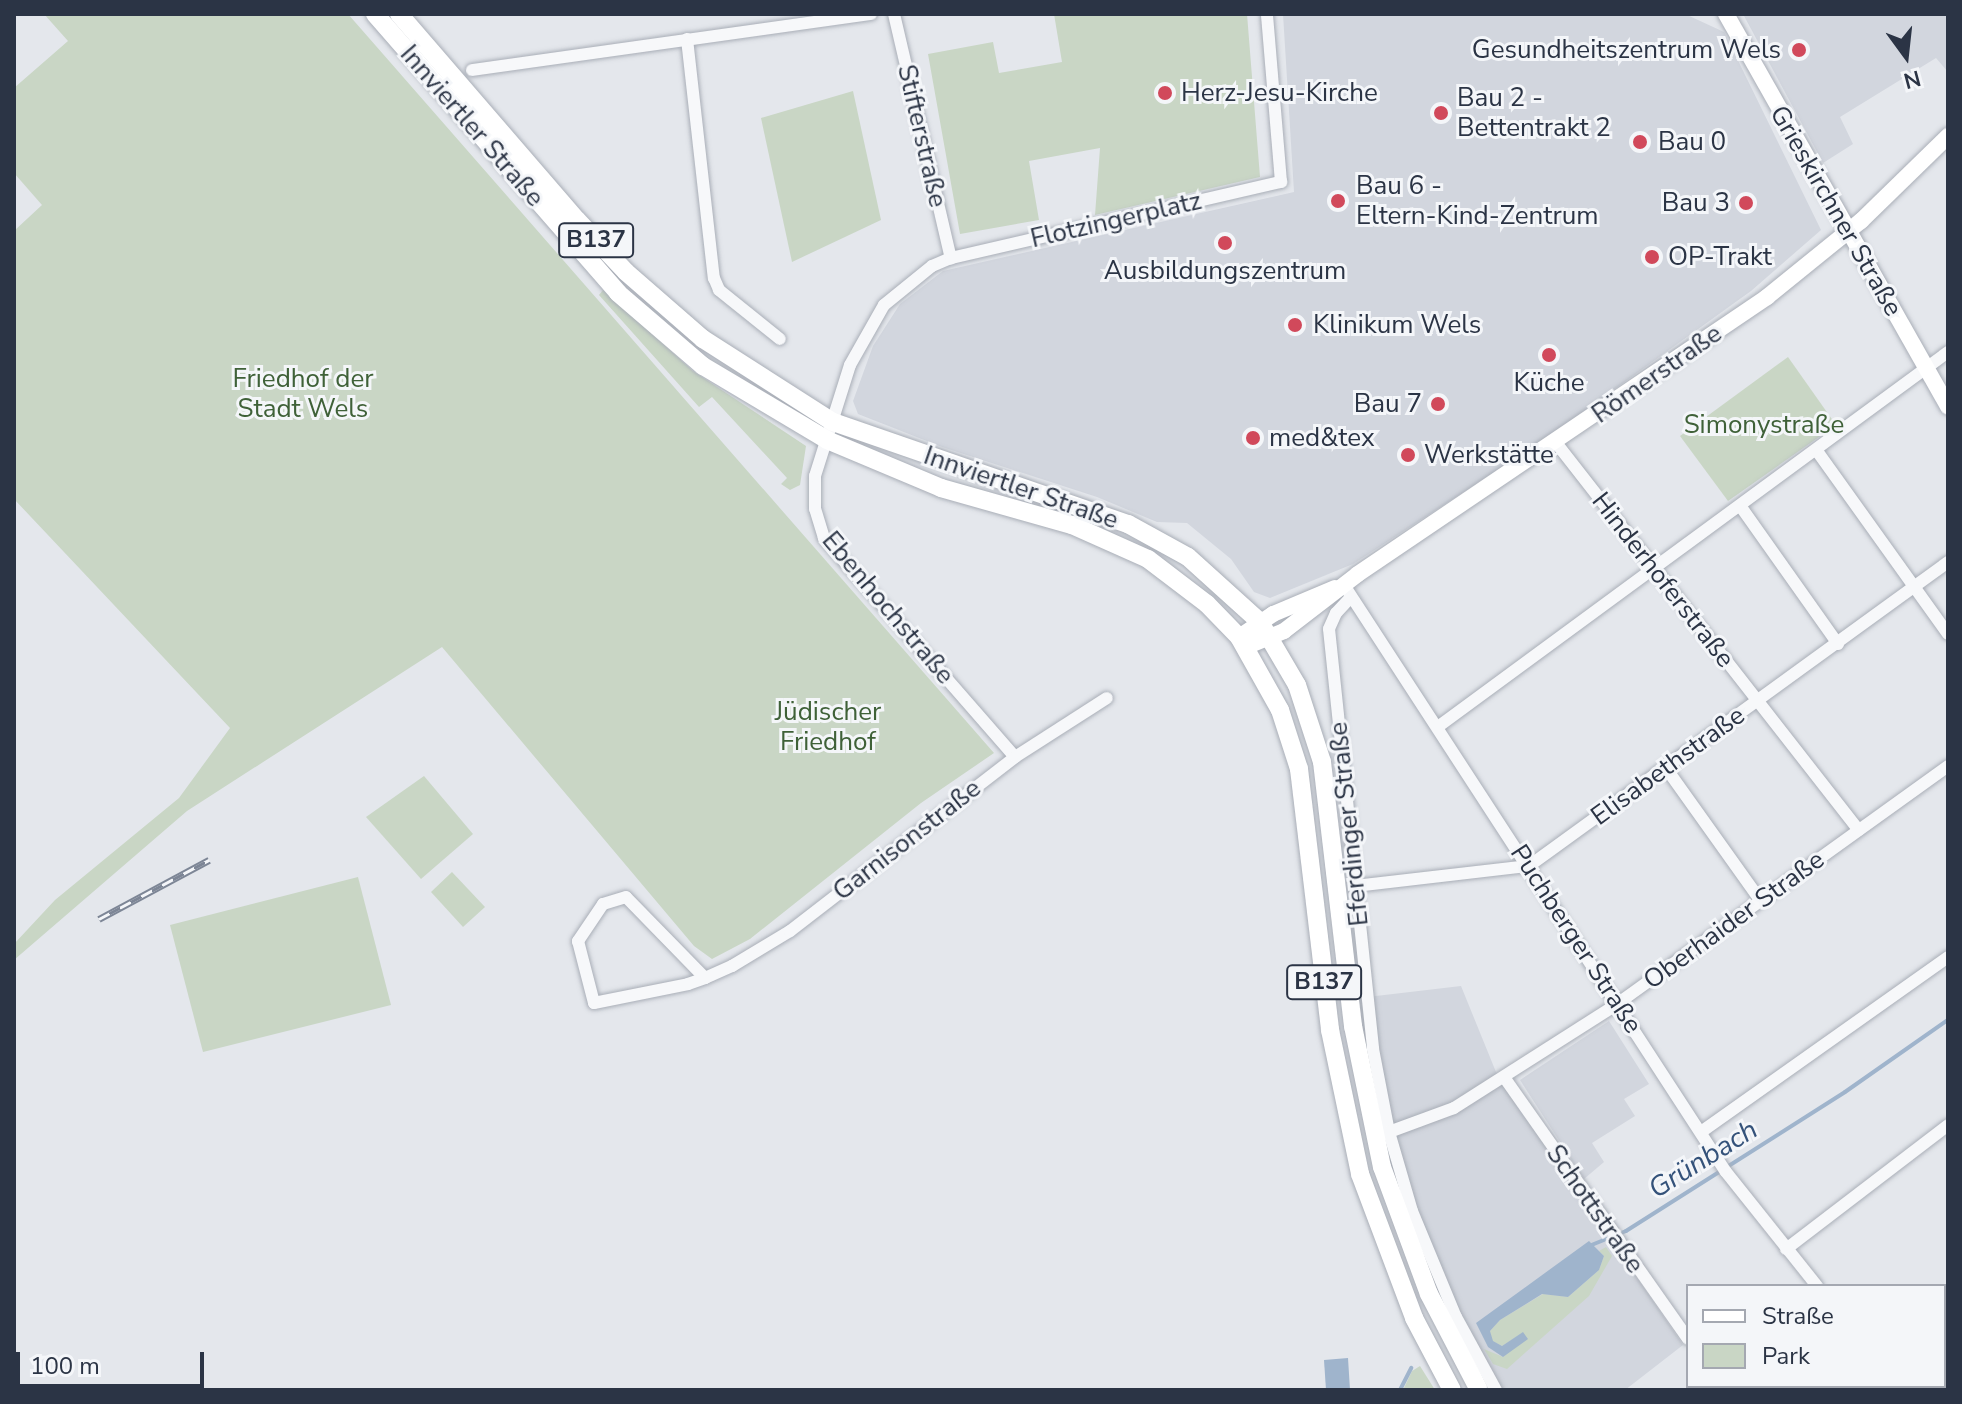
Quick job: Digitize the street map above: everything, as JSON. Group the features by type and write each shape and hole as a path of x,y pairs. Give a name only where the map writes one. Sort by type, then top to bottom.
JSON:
{"main road":[{"name":"Innviertler Straße","path":"375,14 618,293 703,366 827,440 941,488 1072,525 1129,550 1175,577 1242,642 1280,710 1299,769 1330,1030 1360,1174 1414,1318 1452,1390"},
{"name":"Innviertler Straße","path":"399,14 626,272 703,339 833,422 1128,524 1188,557 1260,622 1297,685 1322,762 1353,1026 1382,1167 1429,1294 1483,1382"},
{"name":"Grieskirchner Straße","path":"1726,14 1847,234 1948,407"},
{"name":"Römerstraße","path":"1242,642 1270,640 1348,591 1767,297 1847,234 1945,145"},
{"name":"Römerstraße","path":"1242,642 1260,622 1348,591"}],"street":[{"path":"472,70 871,14"},
{"name":"Stifterstraße","path":"894,14 951,258"},
{"name":"Flotzingerplatz","path":"833,422 850,365 884,305 932,266 951,258 1281,182 1267,14"},
{"path":"687,39 714,278 719,290 780,339"},
{"path":"1439,726 1927,371 1948,352"},
{"name":"Ebenhochstraße","path":"833,422 814,494 824,538 1015,757"},
{"name":"Hinderhoferstraße","path":"1557,444 1859,830"},
{"path":"1817,451 1948,634"},
{"path":"1741,507 1838,644"},
{"name":"Elisabethstraße","path":"1355,886 1529,866 1948,562"},
{"name":"Puchberger Straße","path":"1348,591 1439,726 1723,1167 1815,1284"},
{"name":"Eferdinger Straße","path":"1348,591 1329,629 1373,1049 1389,1132 1434,1268 1483,1382 1496,1390"},
{"name":"Garnisonstraße","path":"705,978 626,897 603,904 578,941 594,1003 705,978 765,949 1015,757 1107,698"},
{"name":"Oberhaider Straße","path":"1389,1132 1454,1108 1617,1004 1948,766"},
{"path":"1666,768 1761,901"},
{"path":"1701,1132 1948,957"},
{"name":"Schottstraße","path":"1504,1077 1686,1336"},
{"path":"1786,1249 1943,1129 1948,1145"},
{"path":"1483,1382 1506,1390"}],"shaded area":[{"name":"Klinikum Wels","path":"1283,14 1685,14 1724,32 1821,230 1751,291 1545,439 1353,564 1270,598 1254,592 1231,559 1187,523 1157,522 1097,497 942,447 858,414 853,401 873,346 900,304 943,271 1294,192"},
{"path":"1743,14 1948,14 1948,72 1936,58 1840,117 1853,144 1823,163"},
{"path":"1461,986 1496,1072 1683,1345 1625,1390 1489,1390 1408,1219 1386,1146 1359,998"},
{"path":"1609,1021 1649,1084 1624,1099 1635,1116 1592,1143 1604,1162 1584,1179 1520,1080"}],"green space":[{"name":"Friedhof der Stadt Wels","path":"44,14 348,14 994,753 921,803 750,939 712,959 694,946 442,647 187,811 14,960 14,944 55,900 179,798 230,728 14,499 14,231 42,205 14,173 14,88 68,41"},
{"path":"1054,14 1247,14 1260,177 1095,215 1100,148 1029,161 1039,220 960,234 928,54 993,42 999,73 1062,62"},
{"path":"853,91 881,220 792,262 761,118"},
{"path":"603,290 693,371 806,446 800,485 790,490 781,484 787,478 712,397 699,407 599,295"},
{"name":"Simonystraße","path":"1788,357 1836,425 1728,501 1680,436"},
{"path":"424,776 473,834 421,879 366,817"},
{"path":"452,872 485,907 463,927 431,892"},
{"path":"358,877 391,1005 203,1052 170,925"},
{"path":"1606,1247 1612,1256 1589,1296 1507,1369 1493,1364 1484,1349 1503,1357 1523,1333 1502,1346 1492,1341 1490,1331 1500,1320 1543,1294 1568,1297 1599,1270 1604,1256 1599,1251"},
{"path":"1420,1366 1435,1390 1403,1390 1412,1371"}],"water":[{"path":"1589,1241 1604,1256 1599,1270 1568,1297 1542,1294 1500,1320 1490,1331 1493,1341 1502,1346 1523,1332 1528,1339 1503,1357 1488,1347 1476,1323"},
{"path":"1348,1358 1350,1390 1326,1390 1324,1360"}],"waterway":[{"name":"Grünbach","path":"1589,1246 1626,1231 1845,1092 1948,1020"},
{"name":"Grünbach","path":"1400,1390 1411,1368"}],"railway":[{"path":"99,919 209,860"}],"place":[{"name":"Gesundheitszentrum Wels","path":"1799,50"},
{"name":"Herz-Jesu-Kirche","path":"1165,93"},
{"name":"Bau 2 - Bettentrakt 2","path":"1441,113"},
{"name":"Bau 0","path":"1640,142"},
{"name":"Bau 6 - Eltern-Kind-Zentrum","path":"1338,201"},
{"name":"Bau 3","path":"1746,203"},
{"name":"Ausbildungszentrum","path":"1225,243"},
{"name":"OP-Trakt","path":"1652,257"},
{"name":"Klinikum Wels","path":"1295,325"},
{"name":"Küche","path":"1549,355"},
{"name":"Bau 7","path":"1438,404"},
{"name":"med&tex","path":"1253,438"},
{"name":"Werkstätte","path":"1408,455"}],"park label":[{"name":"Jüdischer Friedhof","path":"828,727"}]}
